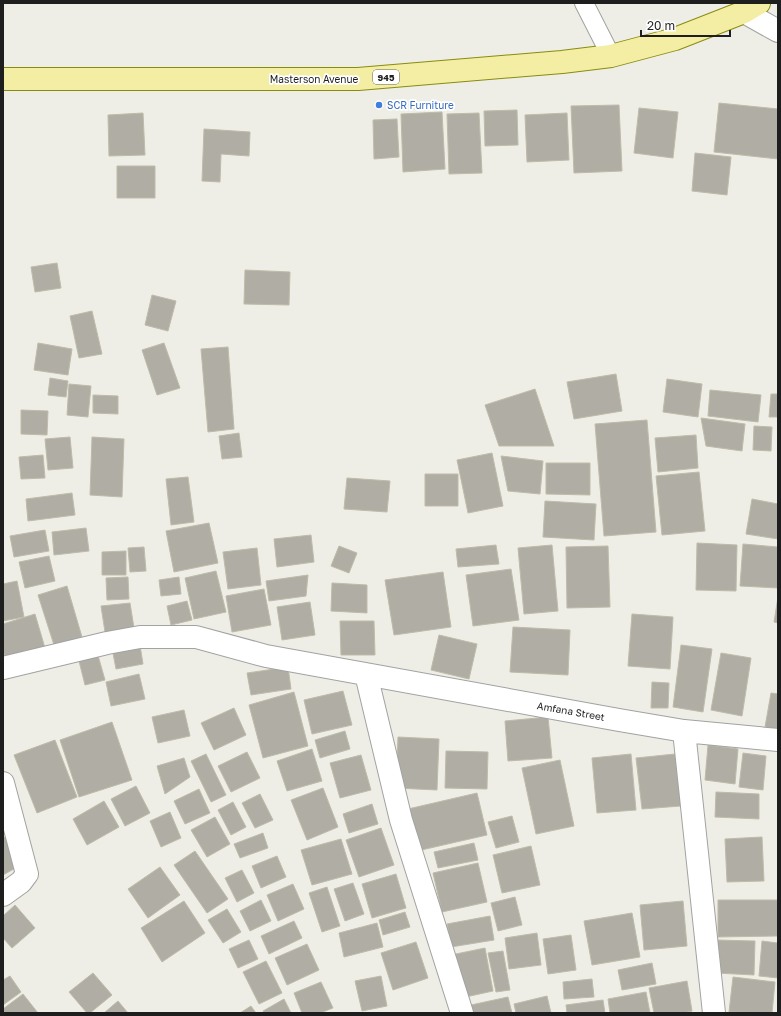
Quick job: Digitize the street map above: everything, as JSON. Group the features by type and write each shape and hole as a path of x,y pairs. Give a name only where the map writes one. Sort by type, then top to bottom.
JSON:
{"main road":[{"name":"Masterson Avenue","path":"3,79 358,79 562,62 611,56 676,39 752,8"}],"street":[{"path":"752,8 778,31"},
{"name":"Amfana Street","path":"3,668 107,643 140,637 196,637 266,656 684,731 778,740"},
{"path":"366,674 401,820 462,1013"},
{"path":"684,731 714,1013"},
{"path":"3,783 27,874 22,882 3,895"}],"lane":[{"path":"584,3 611,56"}],"building":[{"path":"719,103 778,109 778,159 714,152"},
{"path":"619,105 622,171 574,173 571,106"},
{"path":"639,108 678,112 673,158 634,153"},
{"path":"517,110 518,145 485,146 484,111"},
{"path":"442,112 445,169 403,172 401,114"},
{"path":"143,113 145,155 109,156 108,115"},
{"path":"479,113 482,173 449,174 447,114"},
{"path":"567,113 569,160 527,162 525,115"},
{"path":"397,119 399,157 374,159 373,120"},
{"path":"204,129 250,132 249,156 221,154 220,182 202,181"},
{"path":"695,153 731,157 727,195 692,191"},
{"path":"117,166 155,166 155,198 117,198"},
{"path":"57,263 61,288 35,292 31,267"},
{"path":"245,270 290,272 289,305 244,304"},
{"path":"152,295 176,301 168,331 145,325"},
{"path":"92,311 102,354 79,358 70,316"},
{"path":"38,343 72,349 68,375 34,370"},
{"path":"164,343 180,388 157,395 142,350"},
{"path":"228,347 234,429 208,432 201,349"},
{"path":"616,374 622,411 574,419 567,382"},
{"path":"50,378 68,381 66,397 48,395"},
{"path":"667,379 702,384 698,417 663,412"},
{"path":"69,384 91,386 88,417 67,415"},
{"path":"535,389 554,446 499,446 485,405"},
{"path":"710,390 761,395 758,422 708,416"},
{"path":"771,394 778,394 778,417 769,417"},
{"path":"93,395 118,396 118,414 93,413"},
{"path":"21,410 48,411 47,435 21,434"},
{"path":"701,418 745,424 742,451 706,446"},
{"path":"647,420 656,532 604,536 595,424"},
{"path":"754,426 772,427 771,451 753,450"},
{"path":"239,433 242,457 222,459 219,436"},
{"path":"696,435 698,468 658,472 655,438"},
{"path":"70,437 73,468 48,470 45,439"},
{"path":"92,437 124,439 122,497 90,495"},
{"path":"492,453 503,506 468,513 457,460"},
{"path":"43,455 45,478 21,479 19,457"},
{"path":"501,456 543,461 540,494 508,491"},
{"path":"546,463 590,463 590,495 546,494"},
{"path":"699,472 705,531 662,535 656,476"},
{"path":"425,474 458,474 458,506 425,506"},
{"path":"188,477 194,522 171,525 166,479"},
{"path":"347,478 390,481 387,512 344,509"},
{"path":"72,493 75,515 28,521 26,499"},
{"path":"752,499 778,504 778,539 746,534"},
{"path":"545,501 596,504 594,540 543,537"},
{"path":"209,523 218,563 174,572 166,531"},
{"path":"86,528 89,551 54,555 52,532"},
{"path":"45,530 49,551 14,557 10,536"},
{"path":"311,535 314,562 277,567 274,539"},
{"path":"697,543 737,545 736,591 696,590"},
{"path":"743,544 778,547 778,588 740,586"},
{"path":"496,545 499,564 458,567 456,549"},
{"path":"552,545 558,611 524,614 518,548"},
{"path":"339,546 357,553 349,573 331,566"},
{"path":"608,546 610,607 567,608 566,547"},
{"path":"144,547 146,571 130,572 128,548"},
{"path":"257,548 261,585 228,589 223,552"},
{"path":"126,551 126,575 102,575 102,552"},
{"path":"49,556 55,581 25,588 19,562"},
{"path":"511,569 519,620 473,626 466,575"},
{"path":"216,571 226,612 194,619 185,578"},
{"path":"443,572 451,627 394,635 385,580"},
{"path":"308,575 306,596 269,601 266,581"},
{"path":"128,577 129,599 107,600 106,578"},
{"path":"179,577 181,594 161,596 159,580"},
{"path":"17,581 24,617 3,621 3,584"},
{"path":"332,583 367,585 367,613 331,611"},
{"path":"67,586 82,637 54,645 38,595"},
{"path":"264,589 271,625 232,632 226,596"},
{"path":"778,597 778,623 774,622"},
{"path":"187,601 192,620 171,625 167,606"},
{"path":"310,602 315,635 282,640 277,607"},
{"path":"130,603 134,628 105,632 101,606"},
{"path":"35,614 45,648 6,660 3,651 3,624"},
{"path":"632,614 673,617 670,669 628,666"},
{"path":"340,621 374,621 375,655 341,655"},
{"path":"513,627 570,630 568,675 510,672"},
{"path":"439,635 477,644 469,679 431,670"},
{"path":"139,639 143,664 116,669 111,643"},
{"path":"681,645 712,649 703,712 673,707"},
{"path":"97,652 105,680 85,685 78,657"},
{"path":"721,653 751,658 742,716 711,710"},
{"path":"288,667 291,689 251,695 247,673"},
{"path":"139,674 145,699 111,706 106,682"},
{"path":"652,682 669,683 668,708 651,708"},
{"path":"343,691 352,725 312,734 304,700"},
{"path":"294,692 308,746 263,758 249,705"},
{"path":"771,693 778,694 778,730 765,727"},
{"path":"234,708 246,735 214,750 201,723"},
{"path":"184,710 190,736 158,743 152,717"},
{"path":"548,717 552,758 508,761 505,721"},
{"path":"112,722 132,780 79,797 60,740"},
{"path":"345,731 350,749 320,758 315,740"},
{"path":"398,737 439,739 437,790 396,788"},
{"path":"55,740 77,797 37,813 14,755"},
{"path":"708,745 738,749 735,784 705,780"},
{"path":"312,749 322,781 287,791 277,761"},
{"path":"446,751 488,752 487,789 445,788"},
{"path":"247,752 260,778 231,792 218,766"},
{"path":"743,753 766,756 763,790 739,787"},
{"path":"206,754 226,795 211,802 191,761"},
{"path":"631,754 636,810 597,813 592,758"},
{"path":"675,754 681,806 642,809 636,758"},
{"path":"361,755 371,790 340,798 330,763"},
{"path":"184,758 190,777 165,794 157,766"},
{"path":"560,760 574,826 536,834 522,768"},
{"path":"136,786 150,813 125,826 111,799"},
{"path":"323,788 338,827 307,840 291,800"},
{"path":"199,789 210,813 185,824 174,801"},
{"path":"716,792 759,794 759,819 715,817"},
{"path":"477,793 487,835 417,851 408,809"},
{"path":"260,794 273,820 255,828 242,803"},
{"path":"104,801 119,827 87,845 73,819"},
{"path":"233,802 246,827 231,835 218,810"},
{"path":"372,804 378,824 349,833 343,814"},
{"path":"170,812 181,838 161,847 150,821"},
{"path":"512,816 519,842 496,848 488,822"},
{"path":"215,817 230,844 207,857 191,830"},
{"path":"381,828 394,865 359,877 346,840"},
{"path":"263,833 268,848 240,858 234,844"},
{"path":"5,837 21,865 3,875 3,838"},
{"path":"762,837 764,881 727,882 725,839"},
{"path":"341,839 352,874 312,885 301,850"},
{"path":"474,843 478,860 438,868 434,852"},
{"path":"531,846 540,885 502,893 493,855"},
{"path":"195,851 228,899 207,913 174,865"},
{"path":"277,856 286,877 261,888 252,866"},
{"path":"478,863 487,902 442,912 433,873"},
{"path":"160,867 180,895 148,918 128,889"},
{"path":"242,870 254,893 237,902 225,878"},
{"path":"396,874 406,908 372,918 362,884"},
{"path":"353,883 364,914 345,921 334,889"},
{"path":"293,884 304,909 278,921 267,895"},
{"path":"327,887 340,926 322,932 309,893"},
{"path":"515,897 522,925 498,931 491,903"},
{"path":"261,900 271,921 250,931 240,911"},
{"path":"718,900 778,900 778,936 718,937"},
{"path":"184,901 205,933 162,962 141,928"},
{"path":"683,901 687,946 644,950 640,905"},
{"path":"15,905 35,928 12,948 3,938 3,916"},
{"path":"227,909 241,932 223,943 208,920"},
{"path":"405,912 410,927 383,935 379,920"},
{"path":"632,913 640,957 592,965 584,921"},
{"path":"490,916 494,940 451,947 447,924"},
{"path":"294,921 302,938 269,954 261,936"},
{"path":"377,923 383,947 344,957 339,933"},
{"path":"537,933 541,965 509,969 505,938"},
{"path":"571,935 576,970 548,974 543,939"},
{"path":"249,940 258,959 238,968 229,949"},
{"path":"717,940 755,941 754,975 716,973"},
{"path":"762,941 778,943 778,978 759,976"},
{"path":"416,942 428,978 393,990 381,953"},
{"path":"307,944 319,970 287,985 275,958"},
{"path":"485,948 493,991 461,998 451,955"},
{"path":"503,951 510,990 496,992 488,953"},
{"path":"266,961 282,993 259,1004 243,972"},
{"path":"652,963 656,984 622,990 618,970"},
{"path":"93,973 112,995 90,1013 87,1013 69,992"},
{"path":"10,976 21,992 3,1005 3,980"},
{"path":"381,976 387,1006 362,1011 355,981"},
{"path":"733,977 775,982 772,1013 729,1012"},
{"path":"592,979 594,997 564,999 563,982"},
{"path":"687,981 692,1011 683,1013 654,1013 649,988"},
{"path":"321,982 333,1008 320,1013 302,1013 294,993"},
{"path":"646,992 650,1013 610,1013 608,999"},
{"path":"23,994 38,1013 3,1013 3,1009"},
{"path":"547,996 551,1013 516,1013 514,1004"},
{"path":"508,997 512,1013 473,1013 471,1005"},
{"path":"284,999 291,1013 264,1013 263,1011"},
{"path":"603,1000 605,1013 567,1013 566,1005"},
{"path":"118,1001 128,1013 104,1013"},
{"path":"251,1006 256,1013 240,1013"}],"place":[{"name":"SCR Furniture","path":"379,105"}]}
